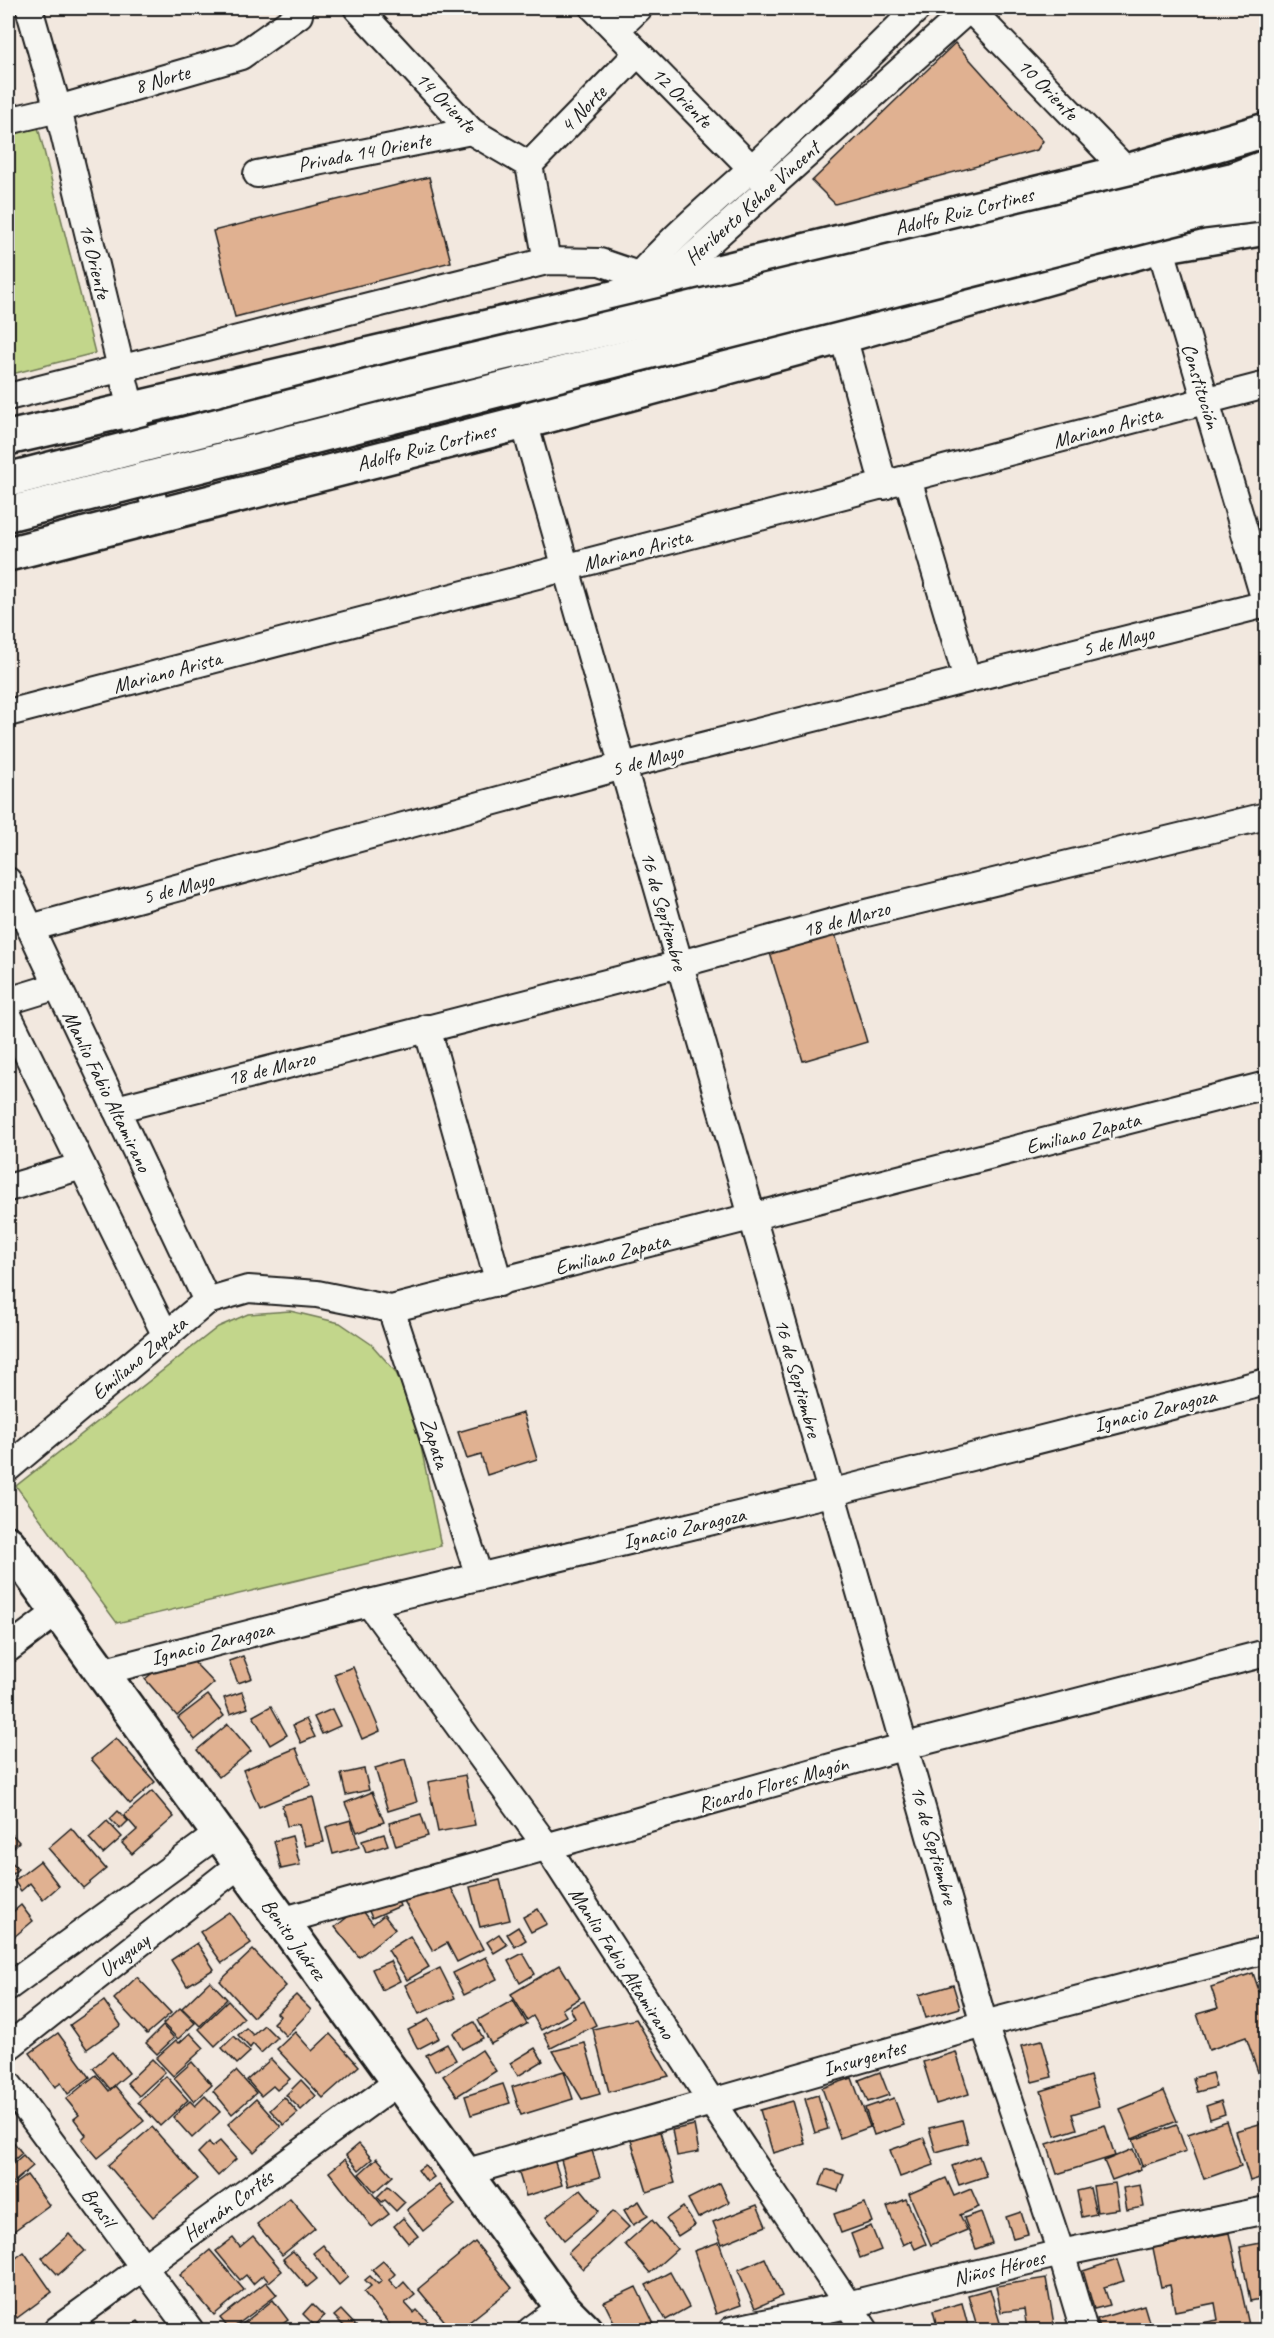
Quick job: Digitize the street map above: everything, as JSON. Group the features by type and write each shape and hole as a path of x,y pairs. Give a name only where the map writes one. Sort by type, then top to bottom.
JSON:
{"main road":[{"name":"Adolfo Ruiz Cortines","path":"8,438 1127,171 1266,130"},
{"path":"8,480 424,372 1224,181 1266,167"},
{"path":"8,514 1200,212 1266,204"},
{"name":"Adolfo Ruiz Cortines","path":"8,554 537,419 843,336 1160,246 1266,228"},
{"name":"Benito Juárez","path":"8,1544 562,2307 585,2331"}],"street":[{"name":"16 Oriente","path":"29,8 58,109 157,516"},
{"name":"8 Norte","path":"8,121 58,109 241,56 299,15 300,8"},
{"name":"14 Oriente","path":"357,8 471,130 529,165"},
{"name":"12 Oriente","path":"594,8 769,187"},
{"path":"616,30 639,8"},
{"name":"Heriberto Kehoe Vincent","path":"537,419 686,225 752,168 918,8"},
{"name":"Heriberto Kehoe Vincent","path":"537,419 640,286 769,187 970,8"},
{"name":"10 Oriente","path":"970,8 1127,171"},
{"name":"4 Norte","path":"529,165 638,53"},
{"name":"Privada 14 Oriente","path":"257,174 471,130"},
{"path":"529,165 547,261"},
{"name":"Constitución","path":"1127,171 1160,246 1266,604"},
{"path":"8,397 547,261 600,262 640,286"},
{"path":"843,336 967,679"},
{"name":"Mariano Arista","path":"8,713 1266,385"},
{"name":"16 de Septiembre","path":"537,419 566,568 830,1493 906,1746 984,2024 1061,2253 1084,2331"},
{"name":"5 de Mayo","path":"30,928 623,766 1266,604"},
{"name":"18 de Marzo","path":"116,1109 680,964 861,914 1266,816"},
{"name":"Manlio Fabio Altamirano","path":"8,881 207,1301"},
{"path":"8,1001 57,986"},
{"path":"8,1015 166,1336"},
{"path":"427,1028 499,1283"},
{"name":"Emiliano Zapata","path":"8,1468 207,1301 248,1289 317,1294 391,1309 1266,1085"},
{"path":"8,1188 82,1166"},
{"name":"Zapata","path":"391,1309 479,1576"},
{"name":"Ignacio Zaragoza","path":"101,1672 369,1603 830,1493 1266,1382"},
{"name":"Manlio Fabio Altamirano","path":"369,1603 547,1847 711,2102 865,2331"},
{"path":"8,1649 57,1612"},
{"name":"Ricardo Flores Magón","path":"281,1921 906,1746 1266,1653"},
{"name":"Uruguay","path":"8,1987 218,1834"},
{"name":"Uruguay","path":"8,2047 240,1864"},
{"name":"Insurgentes","path":"464,2173 984,2024 1266,1950"},
{"name":"Hernán Cortés","path":"57,2331 398,2082"},
{"name":"Brasil","path":"8,2084 190,2331"},
{"name":"Niños Héroes","path":"732,2331 847,2306 1061,2253 1266,2210"},
{"path":"531,2331 562,2307"}],"green space":[{"path":"38,127 95,353 8,375 8,134"},
{"path":"290,1311 340,1323 371,1344 395,1371 413,1407 441,1546 117,1623 16,1486 218,1327 248,1314"}],"building":[{"path":"955,43 1043,141 1037,150 835,204 812,181"},
{"path":"429,177 451,262 235,317 213,231"},
{"path":"835,934 867,1042 803,1061 770,953"},
{"path":"523,1413 537,1459 487,1475 481,1455 467,1459 458,1432"},
{"path":"243,1656 252,1678 238,1683 229,1661"},
{"path":"192,1660 214,1683 177,1716 145,1679 166,1662"},
{"path":"353,1667 380,1731 362,1739 334,1674"},
{"path":"242,1692 248,1708 230,1714 224,1698"},
{"path":"208,1695 224,1716 195,1740 178,1718"},
{"path":"271,1706 287,1735 270,1745 253,1716"},
{"path":"332,1709 340,1726 322,1734 314,1717"},
{"path":"306,1719 315,1737 301,1743 293,1725"},
{"path":"228,1724 251,1751 219,1777 197,1750"},
{"path":"116,1738 155,1782 130,1804 91,1759"},
{"path":"296,1748 311,1785 259,1807 243,1770"},
{"path":"405,1759 417,1802 388,1811 375,1768"},
{"path":"364,1769 369,1790 346,1795 341,1774"},
{"path":"465,1775 475,1825 438,1832 428,1782"},
{"path":"152,1791 174,1817 132,1854 122,1843 137,1830 124,1815"},
{"path":"372,1792 384,1822 357,1832 345,1803"},
{"path":"313,1797 324,1842 305,1846 299,1824 287,1826 282,1805"},
{"path":"118,1811 128,1821 120,1829 110,1819"},
{"path":"421,1814 428,1836 396,1846 389,1823"},
{"path":"351,1820 359,1847 333,1854 326,1827"},
{"path":"107,1821 122,1837 103,1854 89,1838"},
{"path":"71,1828 106,1869 83,1888 48,1848"},
{"path":"8,1830 19,1842 8,1853"},
{"path":"384,1834 388,1845 366,1852 362,1841"},
{"path":"292,1836 300,1865 281,1869 274,1841"},
{"path":"8,1858 18,1869 10,1877 8,1875"},
{"path":"40,1861 59,1886 43,1900 30,1883 21,1891 14,1881"},
{"path":"500,1880 510,1920 480,1927 470,1887"},
{"path":"448,1882 483,1949 457,1962 447,1943 433,1951 400,1894"},
{"path":"394,1892 400,1906 372,1918 366,1904"},
{"path":"21,1905 33,1921 8,1942 8,1916"},
{"path":"360,1907 373,1924 384,1915 395,1929 359,1957 335,1927"},
{"path":"538,1909 547,1924 531,1932 523,1917"},
{"path":"229,1912 251,1943 222,1963 200,1932"},
{"path":"518,1927 526,1940 515,1947 507,1934"},
{"path":"499,1934 507,1945 494,1953 487,1942"},
{"path":"410,1936 429,1967 407,1980 388,1950"},
{"path":"197,1943 214,1969 187,1986 171,1960"},
{"path":"253,1950 286,1986 253,2017 220,1981"},
{"path":"523,1953 535,1974 520,1983 508,1961"},
{"path":"486,1957 497,1979 464,1995 453,1973"},
{"path":"390,1961 400,1981 382,1990 372,1969"},
{"path":"560,1965 580,1998 562,2009 566,2016 541,2030 533,2016 527,2020 511,1994"},
{"path":"440,1968 455,1998 419,2014 405,1985"},
{"path":"1253,1973 1266,2011 1266,2076 1260,2078 1246,2037 1209,2050 1197,2014 1218,2008 1211,1987"},
{"path":"137,1977 171,2013 147,2034 114,1999"},
{"path":"210,1981 227,1999 200,2026 182,2008"},
{"path":"953,1985 960,2008 926,2018 919,1995"},
{"path":"296,1995 311,2010 286,2036 273,2023 280,2016 277,2013"},
{"path":"513,2000 527,2024 491,2044 478,2020"},
{"path":"104,2001 121,2025 87,2049 70,2025"},
{"path":"228,2001 244,2018 215,2046 199,2029"},
{"path":"584,2001 596,2025 551,2048 544,2034 575,2018 570,2008"},
{"path":"180,2008 195,2023 178,2039 163,2024"},
{"path":"429,2019 439,2038 418,2049 408,2030"},
{"path":"636,2019 669,2076 609,2092 593,2029"},
{"path":"474,2022 483,2038 462,2049 453,2033"},
{"path":"264,2025 277,2038 261,2053 253,2044 250,2048 238,2035 246,2028 253,2035"},
{"path":"163,2026 174,2038 157,2054 146,2043"},
{"path":"295,2032 312,2051 330,2034 359,2066 323,2098 277,2049"},
{"path":"58,2033 90,2077 68,2094 61,2083 55,2087 30,2053"},
{"path":"190,2033 204,2048 173,2076 156,2058 176,2040 179,2043"},
{"path":"234,2036 250,2052 237,2064 222,2048"},
{"path":"1042,2040 1052,2077 1032,2082 1022,2045"},
{"path":"585,2043 600,2094 582,2099 553,2051"},
{"path":"447,2044 456,2060 435,2071 426,2055"},
{"path":"535,2048 543,2061 518,2076 510,2063"},
{"path":"482,2050 496,2071 457,2096 443,2076"},
{"path":"112,2052 129,2073 110,2089 93,2068"},
{"path":"956,2052 969,2094 936,2104 923,2062"},
{"path":"152,2059 165,2072 139,2096 127,2083"},
{"path":"271,2059 290,2079 277,2090 273,2086 261,2096 247,2080"},
{"path":"192,2062 212,2085 194,2102 174,2078"},
{"path":"236,2071 256,2093 232,2114 213,2091"},
{"path":"564,2071 573,2099 521,2115 512,2087"},
{"path":"880,2072 889,2095 868,2102 859,2080"},
{"path":"1212,2073 1216,2087 1197,2092 1193,2078"},
{"path":"96,2075 109,2091 115,2086 144,2121 98,2158 82,2139 86,2135 74,2119 79,2115 66,2099"},
{"path":"166,2076 188,2100 160,2126 138,2102"},
{"path":"1090,2076 1099,2106 1072,2114 1077,2129 1055,2136 1041,2091"},
{"path":"852,2078 870,2127 840,2138 822,2088"},
{"path":"301,2080 316,2096 301,2110 286,2095"},
{"path":"503,2084 510,2103 471,2115 465,2096"},
{"path":"1164,2091 1177,2121 1132,2139 1120,2109"},
{"path":"818,2095 828,2129 815,2133 805,2099"},
{"path":"205,2096 220,2112 192,2138 173,2117 190,2101 195,2106"},
{"path":"284,2097 298,2113 284,2125 270,2110"},
{"path":"894,2098 904,2125 874,2135 865,2108"},
{"path":"256,2099 281,2127 254,2152 228,2124"},
{"path":"793,2101 805,2144 773,2153 760,2110"},
{"path":"1221,2101 1225,2114 1210,2119 1206,2106"},
{"path":"962,2120 968,2143 936,2152 929,2128"},
{"path":"1226,2121 1241,2166 1204,2179 1188,2134"},
{"path":"1266,2122 1266,2176 1250,2181 1235,2131"},
{"path":"658,2125 675,2183 647,2192 629,2134"},
{"path":"694,2125 699,2152 677,2156 672,2130"},
{"path":"1105,2125 1115,2156 1057,2174 1047,2144"},
{"path":"1177,2125 1186,2151 1142,2166 1133,2140"},
{"path":"152,2127 198,2179 153,2217 108,2165"},
{"path":"8,2135 22,2153 8,2165"},
{"path":"924,2138 934,2165 900,2177 890,2150"},
{"path":"220,2141 236,2159 218,2176 198,2153 209,2142 212,2147"},
{"path":"359,2144 372,2159 359,2170 346,2155"},
{"path":"591,2147 600,2177 568,2186 560,2156"},
{"path":"1133,2149 1141,2169 1112,2180 1104,2161"},
{"path":"23,2155 33,2166 8,2187 8,2168"},
{"path":"553,2156 562,2185 526,2196 517,2167"},
{"path":"979,2156 986,2176 959,2185 952,2166"},
{"path":"377,2158 393,2176 375,2192 359,2174"},
{"path":"345,2159 389,2214 372,2227 329,2172"},
{"path":"425,2165 434,2177 427,2182 418,2170"},
{"path":"826,2169 844,2175 838,2191 820,2185"},
{"path":"27,2175 49,2205 11,2233 8,2229 8,2189"},
{"path":"946,2178 954,2196 971,2189 979,2207 960,2215 967,2230 931,2245 909,2194"},
{"path":"720,2183 729,2202 698,2218 688,2199"},
{"path":"1115,2183 1119,2209 1097,2212 1093,2186"},
{"path":"439,2185 455,2205 423,2231 407,2210"},
{"path":"1140,2185 1144,2207 1127,2210 1123,2188"},
{"path":"388,2186 405,2202 396,2211 385,2200 382,2202 377,2197"},
{"path":"1090,2188 1096,2214 1082,2217 1077,2191"},
{"path":"581,2189 599,2211 564,2240 546,2217"},
{"path":"290,2198 315,2228 282,2255 257,2224"},
{"path":"906,2199 926,2244 915,2249 911,2241 903,2245 887,2207"},
{"path":"639,2201 648,2216 633,2225 624,2210"},
{"path":"865,2203 872,2222 841,2233 834,2214"},
{"path":"757,2205 766,2226 722,2244 713,2222"},
{"path":"683,2207 695,2225 678,2236 666,2219"},
{"path":"613,2211 629,2227 583,2269 568,2253"},
{"path":"981,2212 992,2243 976,2249 964,2218"},
{"path":"1021,2212 1028,2234 1013,2238 1006,2217"},
{"path":"403,2218 418,2236 408,2243 394,2226"},
{"path":"652,2220 677,2249 650,2273 625,2244"},
{"path":"871,2226 881,2250 860,2258 851,2234"},
{"path":"1229,2233 1250,2330 1197,2330 1196,2324 1218,2320 1215,2303 1175,2311 1170,2285 1161,2287 1153,2248"},
{"path":"69,2234 85,2251 58,2275 42,2258"},
{"path":"253,2236 282,2271 269,2282 263,2275 253,2284 246,2275 240,2280 216,2251 233,2238 240,2247"},
{"path":"475,2242 512,2288 459,2330 452,2330 418,2289"},
{"path":"719,2242 741,2305 716,2314 694,2251"},
{"path":"1266,2242 1266,2298 1250,2301 1240,2247"},
{"path":"323,2245 348,2277 339,2285 313,2253"},
{"path":"210,2250 244,2290 214,2315 180,2275"},
{"path":"293,2251 317,2279 307,2287 283,2259"},
{"path":"24,2252 52,2292 17,2318 8,2305 8,2264"},
{"path":"765,2258 782,2296 755,2308 738,2270"},
{"path":"1117,2260 1124,2281 1104,2287 1110,2305 1094,2309 1083,2271"},
{"path":"383,2261 395,2274 389,2280 397,2289 404,2282 415,2295 405,2303 414,2313 417,2310 433,2327 429,2330 394,2330 364,2292 371,2286 365,2280 370,2276 378,2284 382,2281 372,2270"},
{"path":"670,2272 689,2307 666,2320 646,2285"},
{"path":"1046,2278 1055,2330 1027,2330 1024,2309 1001,2312 996,2286"},
{"path":"266,2282 277,2295 230,2330 220,2318"},
{"path":"636,2287 655,2326 645,2330 618,2330 604,2302"},
{"path":"990,2289 1001,2326 978,2330 968,2295"},
{"path":"273,2300 288,2320 274,2330 235,2330"},
{"path":"962,2303 969,2330 938,2330 933,2311"},
{"path":"312,2304 324,2316 315,2326 303,2314"},
{"path":"1144,2305 1150,2325 1132,2330 1101,2330 1097,2319"},
{"path":"341,2310 358,2328 356,2330 348,2330 334,2316"},
{"path":"138,2321 145,2330 124,2330"},
{"path":"849,2321 851,2330 811,2330"}]}
